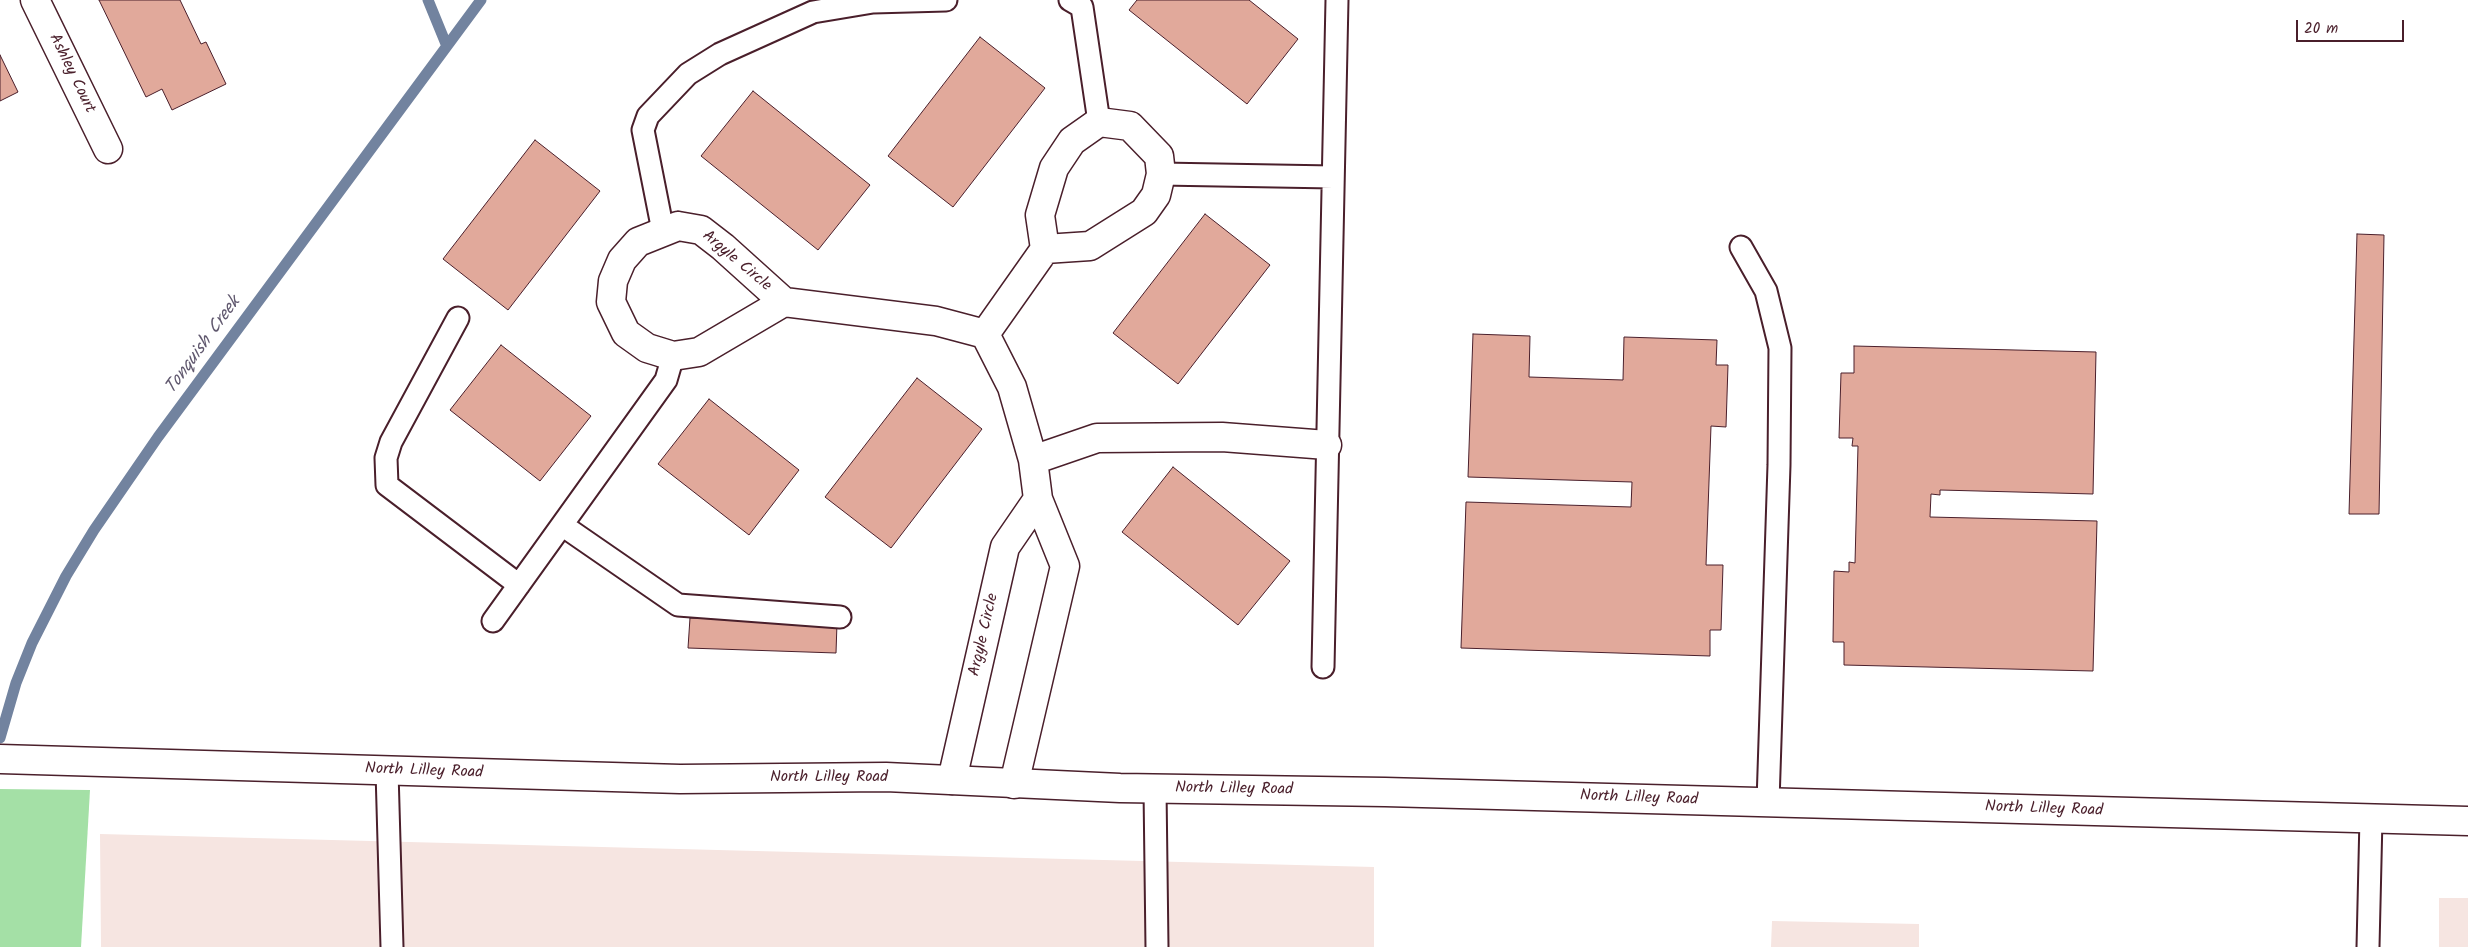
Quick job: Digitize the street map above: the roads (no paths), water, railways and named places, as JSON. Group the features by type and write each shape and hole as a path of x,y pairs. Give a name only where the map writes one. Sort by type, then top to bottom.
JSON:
{"street":[{"name":"Ashley Court","path":"36,0 108,149"},
{"path":"1014,784 1065,566 1038,499 1033,460 1012,387 986,334 1045,249 1040,216 1054,168 1072,141 1099,122 1130,126 1159,156 1161,174 1156,195 1144,212 1090,246 1045,249"},
{"name":"Argyle Circle","path":"784,302 700,352 673,356 647,348 626,333 611,302 612,281 622,260 638,242 663,230 678,226 701,230 723,247 784,302 936,321 986,334"},
{"path":"1033,460 1097,438 1222,437 1327,444"},
{"name":"Argyle Circle","path":"952,780 1005,547 1038,499"},
{"name":"North Lilley Road","path":"0,759 680,779 886,777 1156,789 1385,792 2468,821"}],"lane":[{"path":"663,230 643,130 648,116 688,74 720,54 813,12 873,2 946,0"},
{"path":"1070,0 1082,7 1099,122"},
{"path":"1323,667 1337,0"},
{"path":"1161,174 1334,177"},
{"path":"1741,248 1766,291 1780,348 1780,465 1768,802"},
{"path":"458,318 391,442 386,458 387,485 518,585"},
{"path":"493,621 666,380 673,356"},
{"path":"562,525 678,605 840,617"},
{"path":"387,770 392,947"},
{"path":"1156,789 1157,947"},
{"path":"2368,947 2371,818"}],"waterway":[{"path":"428,0 446,44"},
{"name":"Tonquish Creek","path":"0,738 16,683 32,643 66,576 94,530 158,437 481,0"}]}
